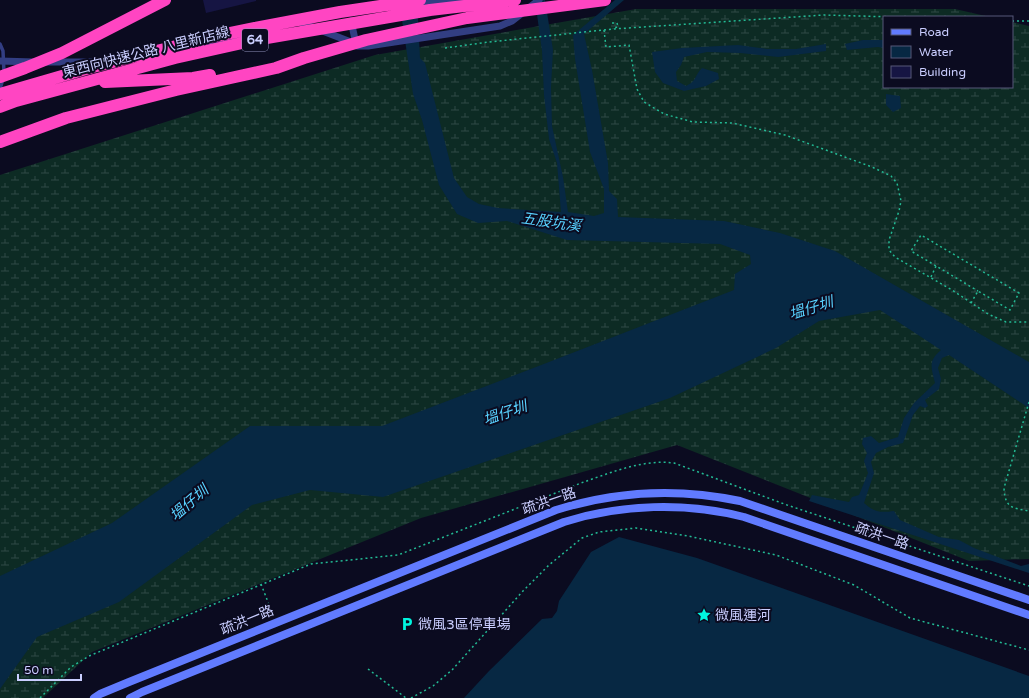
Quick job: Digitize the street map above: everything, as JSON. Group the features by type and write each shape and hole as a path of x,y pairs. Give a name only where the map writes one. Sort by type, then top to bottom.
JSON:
{"highway":[{"path":"0,77 62,53 165,0"},
{"name":"東西向快速公路 八里新店線","path":"0,94 93,67 229,33 340,12 421,0"},
{"name":"東西向快速公路 八里新店線","path":"0,107 24,99 175,58 255,40 430,10 515,0"},
{"path":"0,142 66,118 176,90 276,68 304,58 366,40 467,18 605,0"},
{"path":"0,84 112,82 193,78 304,58"}],"street":[{"path":"0,62 82,63 132,61 302,23 382,10 382,0"},
{"path":"421,0 422,4 460,0"},
{"path":"484,0 488,29"},
{"path":"520,0 522,14"},
{"path":"302,23 358,46 381,45 425,37 488,29 512,22 538,0"},
{"path":"350,15 356,44"},
{"name":"疏洪一路","path":"94,698 100,694 151,673 556,510 593,500 629,494 659,493 703,495 740,501 1029,600"},
{"name":"疏洪一路","path":"130,698 143,695 564,522 587,515 645,508 718,510 744,517 1029,615"}],"lane":[{"path":"0,44 3,51 5,70 0,89"}],"path":[{"path":"613,28 824,15 883,17"},
{"path":"1013,21 1029,22"},
{"path":"446,48 604,30 618,27 617,23 612,23"},
{"path":"604,30 606,47 629,45 636,89 644,102 664,114 693,122 732,123 785,135 872,167 891,176 897,183 900,201 899,211 889,240 889,250 895,257 988,314 1006,322 1029,322"},
{"path":"921,235 1019,293 1010,310 978,291 911,251 921,235"},
{"path":"930,278 936,266"},
{"path":"971,303 978,291"},
{"path":"1029,402 1004,488 1005,500 1012,508 1029,511"},
{"path":"40,698 71,667 89,656 311,564 398,556 581,483 609,473 661,461 674,463 787,504 1029,586"},
{"path":"411,698 433,686 452,670 523,591 549,565 582,538 599,532 636,528 688,536 776,555 854,585 910,618 1029,650"},
{"path":"261,584 273,615"},
{"path":"368,669 406,698"}],"green space":[{"path":"636,9 955,9 986,16 883,16 883,88 1013,88 1013,22 1029,26 1029,559 969,561 677,445 421,518 92,652 43,698 0,698 0,175 375,55"}],"water":[{"path":"399,0 417,0 420,58 425,63 454,178 467,197 479,204 498,208 561,212 557,163 549,139 544,95 542,51 535,0 545,0 553,50 551,87 552,126 563,177 568,212 594,216 604,213 604,189 590,152 575,59 573,35 615,0 624,0 584,34 592,70 608,163 609,191 617,199 618,217 724,221 780,233 835,251 1029,362 1029,408 949,355 942,358 938,368 941,379 939,389 925,400 928,406 925,408 920,406 913,415 903,443 888,447 876,453 871,462 874,473 864,503 878,511 894,511 900,520 939,537 959,540 974,548 1021,566 1029,564 1029,573 809,501 812,495 849,502 852,497 859,495 868,473 864,461 867,453 862,444 863,438 871,436 879,443 898,437 904,418 914,403 935,383 932,373 932,361 941,350 880,310 819,321 776,348 670,398 383,497 310,490 252,505 119,602 37,637 0,689 0,576 112,523 250,426 382,426 734,290 735,274 751,264 750,255 720,244 567,240 507,221 478,223 457,214 439,185 422,120 413,94"},
{"path":"863,40 883,40 883,48 847,50 845,44"},
{"path":"826,44 826,51 778,57 740,53 707,52 684,57 676,72 677,81 686,86 690,84 702,68 718,73 719,79 706,86 684,91 663,83 655,72 652,52 682,48 738,45 767,49 796,49"},
{"path":"886,94 900,96 901,108 893,112 886,105"},
{"name":"微風運河","path":"619,537 697,558 1029,676 1029,698 464,698 542,619 552,618 557,611 559,601 591,552"}],"building":[{"path":"203,0 256,0 256,1 206,13"}],"place":[{"name":"微風運河","path":"704,615"},
{"name":"微風3區停車場","path":"407,624"}],"water label":[{"name":"五股坑溪","path":"551,222"},
{"name":"塭仔圳","path":"811,308"},
{"name":"塭仔圳","path":"505,413"},
{"name":"塭仔圳","path":"189,503"}]}
